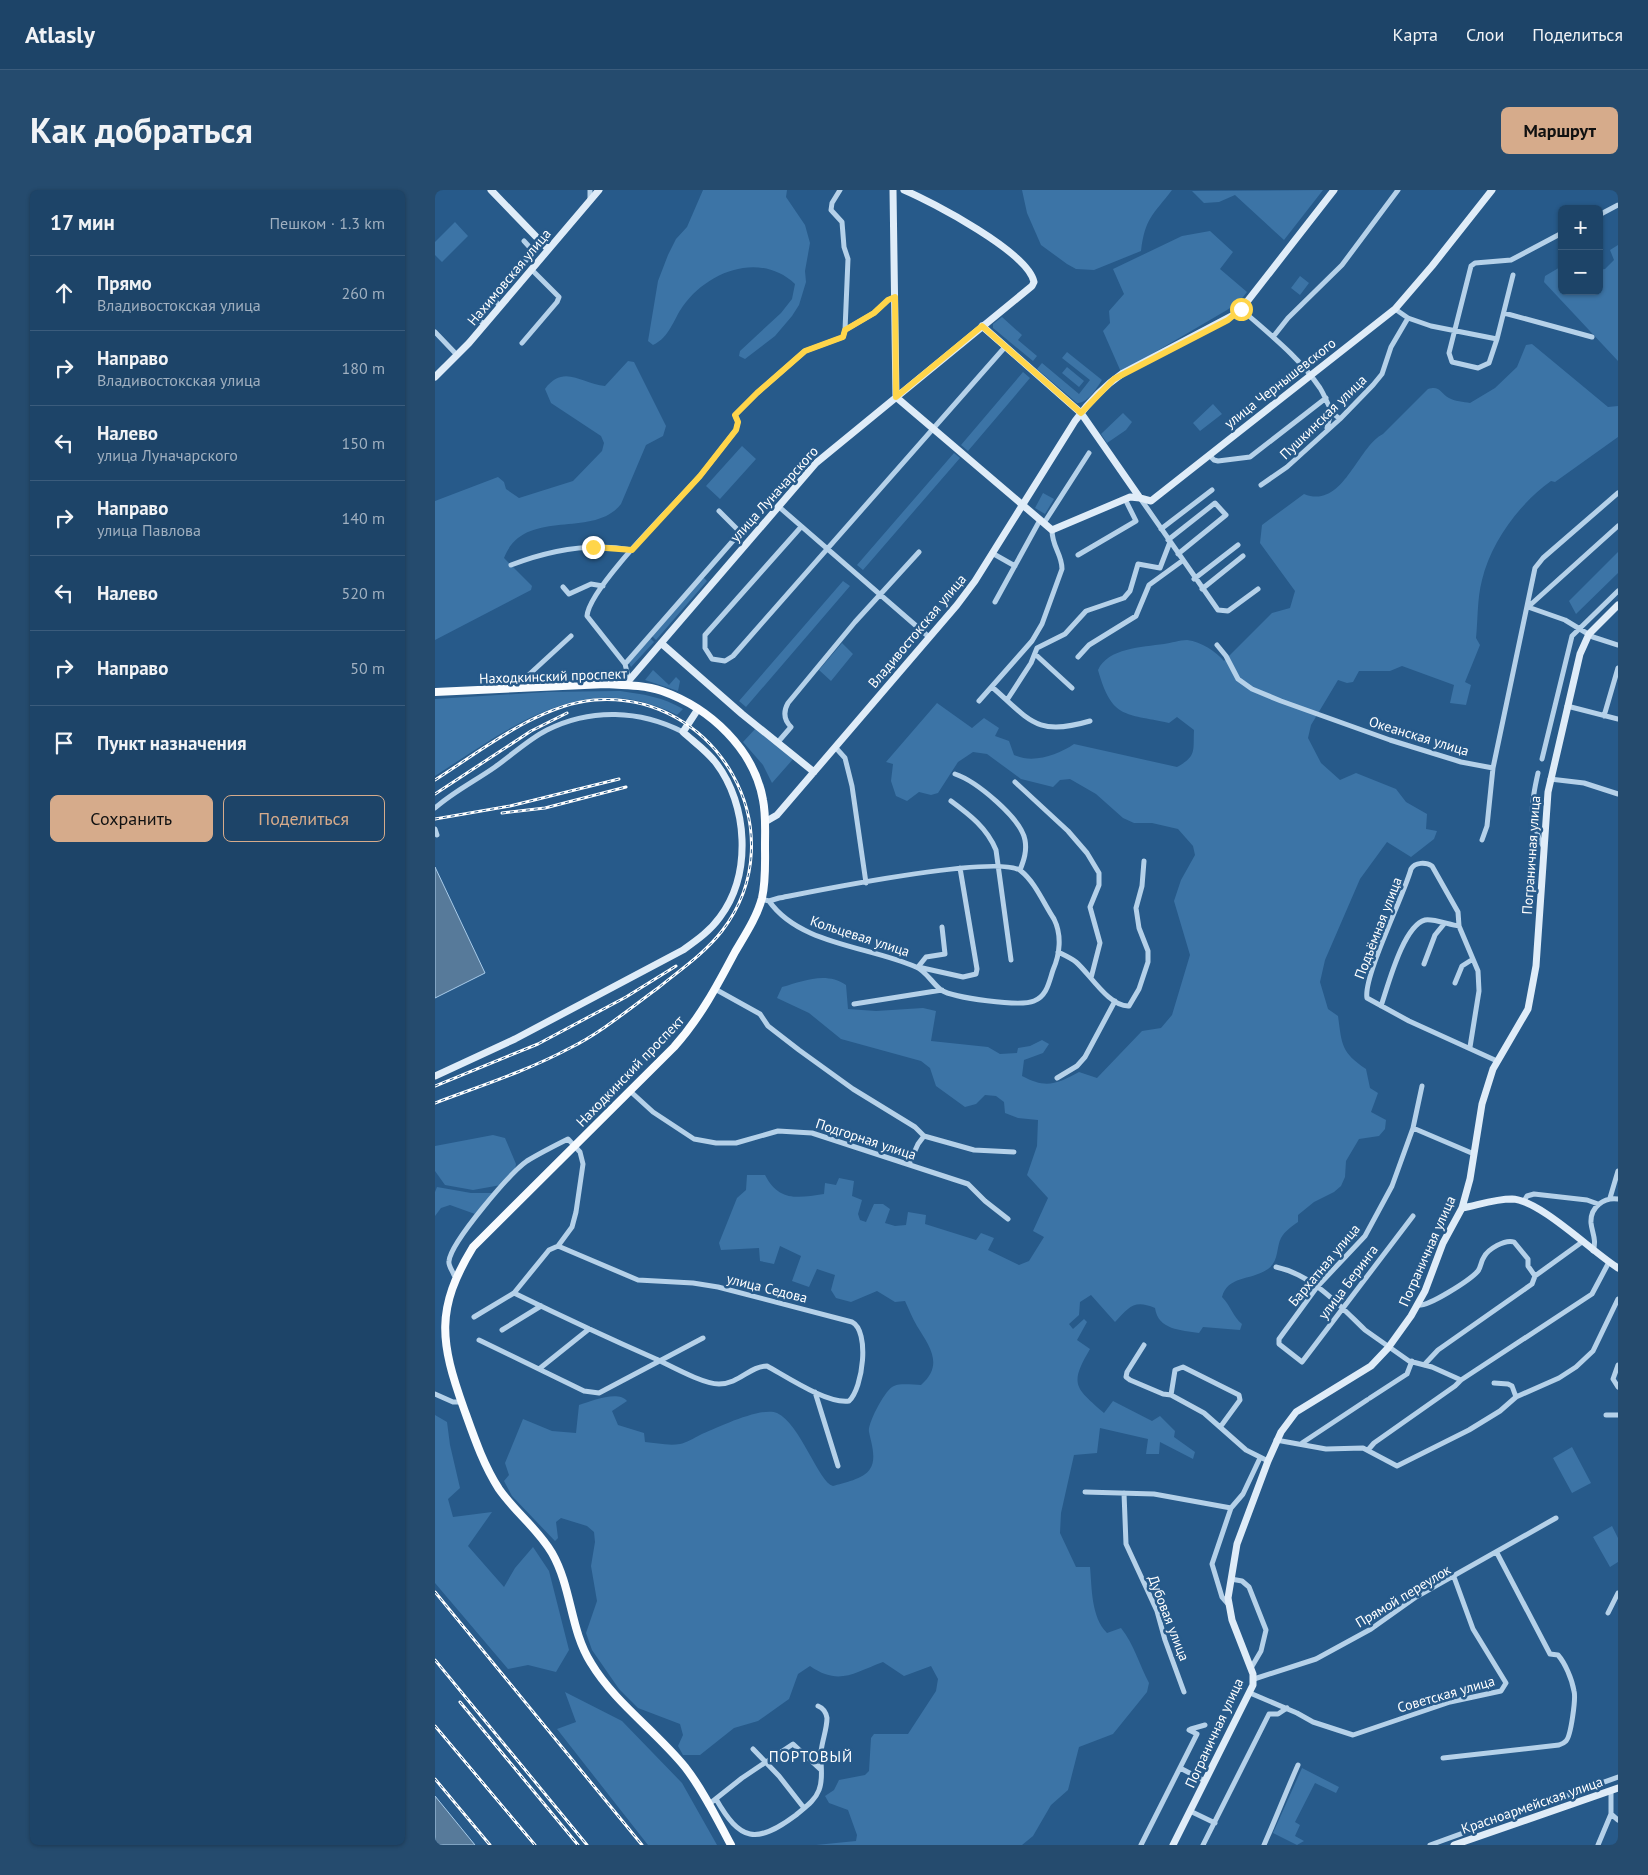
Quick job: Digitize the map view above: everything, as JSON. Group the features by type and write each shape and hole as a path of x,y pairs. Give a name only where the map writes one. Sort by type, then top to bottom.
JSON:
{"main road":[{"path":"491,190 548,249"},
{"name":"Нахимовская улица","path":"435,377 500,306 599,190"},
{"path":"893,190 896,397 1052,530"},
{"name":"улица Луначарского","path":"625,684 821,457 1032,286 1033,282 1030,274 1004,246 904,190"},
{"name":"Владивостокская улица","path":"765,822 777,815 968,592 1081,413 1114,379 1228,320 1241,309 1334,190"},
{"name":"улица Чернышевского","path":"1052,530 1130,497 1151,501 1156,498 1395,308 1432,266 1492,190"},
{"path":"982,326 1081,413 1140,498"},
{"name":"Пограничная улица","path":"1173,1845 1250,1692 1254,1679 1229,1605 1231,1579 1239,1537 1264,1460 1296,1412 1360,1374 1388,1348 1417,1306 1443,1243 1462,1208 1474,1154 1482,1104 1497,1060 1523,1021 1531,1001 1536,966 1550,779 1580,654 1589,634 1618,605"},
{"path":"661,643 814,772"},
{"name":"Находкинский проспект","path":"435,692 625,684 661,691 697,709 725,731 744,753 761,789 765,822 765,900 715,989 687,1033 483,1236 454,1275 444,1300 441,1333 446,1360 478,1447 493,1478 507,1499 544,1542 559,1567 569,1593 581,1641 595,1670 685,1767 731,1845"},
{"path":"435,1076 515,1039 683,950 704,935 719,918 734,892 741,862 742,845 739,816 721,771 708,754 683,732 697,709"},
{"path":"1462,1208 1501,1200 1524,1201 1543,1211 1581,1242 1618,1268"},
{"name":"Красноармейская улица","path":"1454,1845 1618,1788"}],"street":[{"path":"590,190 590,201"},
{"path":"625,684 628,676 625,664 587,616 591,602 632,550 706,468 736,430 738,422 735,415 751,398 805,351 843,337 845,330 848,259 844,247 842,222 831,210 832,203 840,190"},
{"path":"1273,337 1288,318 1342,265 1398,190"},
{"path":"1603,213 1618,205"},
{"path":"1513,275 1497,339 1489,362 1478,368 1452,362 1449,358 1454,330 1471,266 1475,263 1505,260 1558,236"},
{"path":"502,286 534,252 524,241"},
{"path":"522,343 557,302 559,297 531,269"},
{"path":"845,330 874,313 888,300 895,297"},
{"path":"494,300 500,306"},
{"path":"1395,308 1408,318 1431,326 1497,339"},
{"path":"1241,309 1311,374 1326,398 1331,412 1331,420 1325,432"},
{"path":"1504,313 1592,337"},
{"name":"Пушкинская улица","path":"1261,485 1287,467 1341,419 1382,374 1391,346 1408,318"},
{"path":"477,319 484,324"},
{"path":"435,332 457,355"},
{"path":"801,527 705,635 705,648 712,659 725,661 733,656 1005,346"},
{"path":"1209,455 1213,460 1218,461 1250,457 1326,398"},
{"path":"1331,412 1341,419"},
{"path":"995,602 1042,522 1089,453"},
{"path":"1161,529 1212,490"},
{"path":"1482,840 1487,826 1493,766 1535,568 1543,558 1618,493"},
{"path":"1140,498 1194,579 1218,610 1228,611 1258,589"},
{"path":"1078,555 1136,521 1125,499"},
{"path":"1007,700 1031,663 1036,651 1065,634 1086,611 1124,598 1130,591 1138,564 1160,568 1169,541 1215,502 1226,515 1178,554"},
{"path":"778,506 929,637"},
{"path":"625,664 738,535 739,531 719,511"},
{"path":"1528,607 1618,526"},
{"path":"979,701 1031,641 1042,624 1062,569 1062,560 1052,544 1052,530"},
{"path":"1194,579 1238,545"},
{"path":"511,565 541,554 573,548 632,550"},
{"path":"777,742 791,727 786,722 785,714 788,703 855,622 919,552"},
{"path":"992,553 1015,566"},
{"path":"1202,589 1243,556"},
{"path":"1078,657 1089,645 1136,616 1149,585 1182,561"},
{"path":"563,587 569,594 591,584 603,586"},
{"path":"1542,759 1572,636 1618,591"},
{"path":"1528,607 1618,645"},
{"path":"521,689 522,681 571,636"},
{"path":"1031,641 1036,651 1072,688"},
{"name":"Океанская улица","path":"1217,645 1226,656 1233,672 1245,685 1281,701 1337,722 1461,762 1493,766"},
{"path":"1604,716 1618,668"},
{"path":"992,686 1033,723 1043,727 1073,726 1090,721"},
{"path":"1567,706 1617,719 1618,711"},
{"path":"435,808 547,730 574,720 606,713 629,715 667,724 683,732"},
{"path":"836,748 845,758 852,786 865,883"},
{"path":"1538,773 1531,818 1534,831 1544,848"},
{"path":"854,1004 942,990 991,1002 1034,1002 1045,994 1059,952 1058,927 1020,870 1026,849 1023,832 1009,815 980,788 955,774"},
{"path":"1550,779 1594,786 1618,794"},
{"path":"1015,782 1068,831 1087,853 1099,873 1099,886 1090,907 1100,943 1091,978"},
{"path":"951,801 972,817 990,836 996,850 1011,960"},
{"path":"1059,952 1075,961 1115,1001 1129,1006 1139,989 1148,962 1148,951 1139,928 1136,908 1141,892 1144,861"},
{"name":"Подъёмная улица","path":"1459,926 1458,912 1435,870 1429,864 1418,864 1411,869 1374,966 1367,988 1367,998 1409,1021 1497,1060"},
{"name":"Кольцевая улица","path":"765,900 960,868 998,866 1020,870"},
{"path":"942,927 945,954 926,957 918,967 963,977 976,974 977,969 960,868"},
{"name":"Кольцевая улица","path":"765,900 777,913 798,927 918,967 942,990"},
{"path":"1381,1006 1398,957 1413,929 1427,919 1459,926 1478,971 1479,982 1470,1047"},
{"path":"1424,964 1435,935 1444,924"},
{"path":"1455,984 1462,966 1473,959"},
{"name":"Подгорная улица","path":"715,989 760,1014 768,1026 807,1056 853,1089 915,1127 924,1136 974,1150 1014,1152"},
{"path":"1057,1078 1077,1066 1085,1057 1115,1001"},
{"name":"Бархатная улица","path":"1302,1362 1279,1344 1279,1339 1317,1286 1365,1236 1392,1186 1413,1128 1423,1086"},
{"name":"Подгорная улица","path":"629,1091 653,1112 694,1139 716,1143 736,1143 778,1131 796,1131 834,1139 968,1184 985,1201 1008,1219"},
{"path":"1413,1128 1474,1154"},
{"path":"909,1164 918,1144 924,1136"},
{"path":"454,1275 448,1263 449,1259 452,1249 469,1225 526,1162 568,1139 582,1157 583,1164 577,1212 571,1227 558,1246 549,1250 514,1293 474,1316"},
{"path":"1610,1198 1618,1171"},
{"path":"1524,1201 1527,1196 1534,1194 1587,1200 1598,1204"},
{"path":"1593,1251 1595,1244 1591,1222 1598,1204 1610,1198 1618,1200"},
{"name":"улица Беринга","path":"1302,1362 1413,1216"},
{"path":"1417,1306 1427,1305 1471,1277 1478,1271 1484,1255 1503,1242 1514,1242 1528,1259 1528,1266 1535,1276"},
{"path":"1424,1365 1438,1350 1532,1284 1535,1276 1581,1242"},
{"name":"улица Седова","path":"514,1293 660,1362 710,1383 719,1384 740,1379 759,1366 767,1366 815,1392 841,1402 849,1401 853,1397 861,1379 861,1335 857,1324 767,1298 718,1287 693,1283 638,1280 558,1246"},
{"path":"1369,1450 1374,1443 1461,1380 1592,1294 1609,1262"},
{"path":"1276,1267 1301,1275 1317,1286 1388,1348 1412,1361 1461,1380"},
{"path":"1277,1440 1302,1443 1321,1449 1355,1447 1369,1450 1397,1466 1469,1430 1500,1411 1516,1396 1559,1378 1591,1354 1618,1299"},
{"path":"502,1330 541,1306"},
{"path":"539,1369 589,1329"},
{"path":"479,1340 584,1391 599,1393 703,1338"},
{"path":"1144,1345 1126,1376 1136,1384 1171,1395 1204,1413 1246,1450 1264,1460 1243,1494 1231,1508 1212,1564 1222,1597 1229,1605"},
{"path":"1302,1443 1407,1374 1412,1361"},
{"path":"1618,1365 1613,1379 1618,1387"},
{"path":"1171,1395 1175,1370 1183,1367 1239,1395 1240,1400 1221,1426"},
{"path":"1494,1383 1512,1386 1516,1396"},
{"path":"815,1392 838,1466"},
{"path":"435,1394 453,1402 462,1402"},
{"path":"1606,1414 1618,1415"},
{"path":"1085,1492 1154,1494 1231,1508"},
{"name":"Дубовая улица","path":"1124,1493 1126,1544 1157,1611 1165,1640 1184,1692"},
{"name":"Прямой переулок","path":"1254,1679 1315,1659 1371,1629 1416,1597 1556,1518"},
{"path":"1443,1758 1563,1744 1569,1735 1575,1700 1569,1678 1558,1655 1549,1654 1497,1553"},
{"name":"Советская улица","path":"1250,1692 1321,1725 1357,1734 1450,1702 1501,1691 1506,1683 1473,1629 1454,1577"},
{"path":"1231,1579 1242,1582 1249,1587 1266,1630 1261,1651 1251,1668"},
{"path":"1608,1613 1618,1594"},
{"path":"716,1799 729,1821 748,1836 763,1836 773,1832 804,1808 820,1790 821,1751 827,1718 823,1708 818,1706"},
{"path":"1203,1845 1269,1714 1278,1714 1287,1708"},
{"path":"1141,1845 1197,1734 1189,1730 1205,1725"},
{"path":"708,1805 765,1762 793,1744 821,1770"},
{"path":"753,1749 804,1808"},
{"path":"1264,1845 1275,1820 1279,1805 1299,1765"},
{"path":"1180,1768 1205,1781"},
{"path":"1430,1845 1618,1777"},
{"path":"1598,1845 1611,1814 1611,1792"},
{"path":"1557,1798 1560,1808"},
{"path":"1190,1811 1215,1823"},
{"path":"1611,1814 1618,1820"}],"shaded area":[{"path":"703,190 787,190 786,197 805,225 810,243 805,271 806,282 799,305 775,336 745,359 739,356 740,351 781,313 792,299 795,284 781,274 766,269 751,267 735,270 720,275 706,283 683,306 671,328 659,342 653,345 648,341 658,281 668,255 676,239 687,227"},
{"path":"1022,190 1172,190 1151,218 1145,231 1141,251 1094,270 1076,269 1041,245 1027,213"},
{"path":"1323,190 1284,240 1235,195 1219,202 1204,203 1192,191"},
{"path":"455,222 468,236 442,262 435,255 435,242"},
{"path":"1210,231 1233,252 1220,269 1247,292 1239,302 1227,310 1121,372 1103,331 1110,323 1109,311 1124,294 1113,269 1182,236"},
{"path":"1618,245 1618,361 1544,282 1545,276 1558,268 1558,295 1603,295 1603,269 1614,260 1610,250"},
{"path":"1300,276 1309,283 1300,295 1291,288"},
{"path":"1002,317 1022,335 1018,340 1037,356 1033,361 993,328 993,324"},
{"path":"1532,344 1608,407 1618,406 1618,437 1555,482 1551,481 1528,500 1508,524 1492,552 1480,587 1476,638 1480,645 1465,682 1471,685 1466,705 1450,703 1454,685 1402,666 1390,671 1359,671 1353,682 1347,683 1338,680 1311,725 1308,738 1321,763 1340,780 1356,773 1396,789 1406,802 1427,814 1426,829 1437,831 1434,839 1411,857 1387,842 1360,879 1325,960 1320,982 1328,1009 1338,1016 1344,1047 1352,1058 1366,1069 1370,1088 1378,1093 1371,1112 1386,1120 1385,1129 1379,1136 1359,1139 1346,1161 1345,1177 1341,1186 1334,1192 1314,1202 1298,1215 1298,1222 1281,1238 1272,1266 1261,1273 1229,1285 1225,1290 1222,1297 1242,1324 1240,1330 1203,1327 1199,1333 1178,1330 1165,1325 1157,1315 1155,1308 1142,1304 1132,1306 1115,1322 1091,1295 1080,1302 1079,1315 1069,1324 1073,1329 1084,1319 1087,1322 1077,1340 1090,1349 1079,1371 1078,1385 1081,1391 1104,1413 1113,1401 1152,1421 1160,1416 1175,1431 1174,1437 1195,1452 1193,1459 1160,1442 1159,1454 1146,1454 1148,1439 1100,1428 1097,1453 1074,1455 1061,1513 1060,1533 1076,1567 1090,1567 1093,1602 1098,1619 1107,1633 1121,1628 1126,1634 1149,1683 1147,1692 1113,1734 1079,1747 1068,1790 1051,1805 1033,1836 1022,1845 816,1845 856,1841 857,1835 848,1810 829,1803 825,1796 834,1790 839,1780 865,1775 869,1771 871,1738 874,1734 908,1734 936,1691 938,1679 931,1666 904,1676 883,1662 846,1676 838,1676 820,1672 810,1666 798,1674 789,1699 758,1721 734,1728 700,1755 683,1755 678,1746 683,1735 680,1724 638,1708 619,1689 592,1650 586,1633 597,1601 591,1566 595,1542 594,1532 587,1526 561,1518 556,1522 558,1538 555,1541 512,1496 504,1481 509,1475 505,1463 523,1419 552,1431 576,1433 579,1405 605,1397 618,1396 627,1401 612,1411 618,1425 644,1433 645,1442 671,1445 685,1443 750,1415 761,1412 777,1413 793,1428 822,1475 833,1486 853,1480 870,1469 873,1460 873,1450 869,1428 878,1407 886,1393 894,1386 904,1384 921,1385 928,1378 933,1363 930,1349 905,1301 895,1302 877,1291 851,1302 836,1298 831,1290 835,1275 817,1269 809,1287 792,1281 801,1256 780,1246 774,1264 760,1261 759,1248 721,1250 719,1243 737,1198 746,1190 747,1175 765,1175 776,1190 783,1194 798,1197 824,1194 825,1183 836,1185 839,1178 854,1181 852,1196 862,1200 858,1214 860,1220 866,1222 874,1204 883,1204 890,1209 885,1223 895,1226 906,1225 908,1212 926,1215 925,1224 976,1240 981,1233 994,1238 988,1250 1019,1265 1029,1261 1044,1237 1033,1231 1048,1198 1027,1175 1037,1146 1038,1120 1018,1118 1005,1113 1004,1102 996,1096 985,1095 976,1104 965,1107 936,1086 930,1068 921,1061 841,1039 809,1013 777,998 782,987 814,978 838,981 846,985 848,1009 876,1011 923,1008 936,1011 931,1041 988,1047 1000,1054 1017,1053 1018,1048 1030,1046 1042,1040 1049,1044 1043,1053 1024,1060 1022,1076 1038,1083 1058,1082 1079,1072 1097,1078 1142,1031 1161,1028 1172,1015 1190,955 1174,901 1181,880 1195,855 1193,846 1178,829 1152,823 1134,823 1123,818 1096,794 1070,779 1060,780 1053,787 1021,779 987,754 973,752 958,762 938,793 931,795 919,792 907,801 896,796 891,781 893,764 886,762 937,703 972,728 984,718 999,728 995,736 1009,741 1014,755 1021,758 1029,759 1053,755 1074,744 1177,767 1188,760 1193,752 1194,730 1177,717 1169,723 1130,715 1115,706 1103,686 1098,670 1103,663 1109,657 1127,650 1181,640 1198,643 1217,654 1224,661 1272,613 1290,608 1295,591 1260,543 1262,525 1304,494 1318,497 1329,493 1339,485 1374,441 1428,389 1438,389 1451,399 1470,403 1495,388 1517,367 1526,345"},
{"path":"1067,352 1102,380 1091,395 1081,403 1077,403 1037,369 1042,363 1079,394 1090,380 1062,358"},
{"path":"628,361 634,362 666,426 663,436 646,445 621,504 609,515 594,520 542,528 527,533 514,542 504,558 532,586 531,590 435,640 435,501 498,477 504,482 506,489 519,498 573,481 602,451 604,443 601,436 551,403 545,389 552,381 559,377 567,376 605,386"},
{"path":"1067,367 1084,381 1079,387 1062,373"},
{"path":"1023,372 1030,378 968,451 961,445"},
{"path":"1213,404 1222,414 1200,431 1193,423"},
{"path":"1123,413 1132,422 1126,430 1107,443 1101,434"},
{"path":"742,446 756,459 720,499 706,486"},
{"path":"954,453 960,458 863,570 857,565"},
{"path":"1043,493 1054,499 1045,514 1035,508"},
{"path":"1618,552 1618,573 1576,614 1569,601"},
{"path":"703,577 707,581 656,640 652,636"},
{"path":"843,581 850,586 746,707 739,701"},
{"path":"650,638 654,642 631,667 629,663"},
{"path":"842,643 853,654 831,681 819,670"},
{"path":"653,670 669,685 676,677 680,681 678,691 645,680"},
{"path":"620,691 660,699 683,709 677,715 643,702 611,698 580,701 550,710 520,723 435,776 435,699 547,692"},
{"path":"756,728 794,758 772,783 763,765 743,742"},
{"path":"435,867 485,973 435,998"},
{"path":"493,1135 505,1138 516,1164 515,1170 501,1185 473,1190 445,1185 435,1171 435,1146"},
{"path":"437,1187 471,1193 494,1193 475,1214 450,1205 441,1208 435,1216 435,1192"},
{"path":"435,1415 447,1422 450,1445 460,1488 448,1499 453,1517 492,1512 468,1546 504,1587 515,1568 533,1547 549,1571 569,1650 556,1672 528,1665 508,1669 435,1583"},
{"path":"1572,1447 1591,1483 1572,1493 1553,1458"},
{"path":"1612,1526 1618,1538 1618,1562 1610,1567 1593,1537"},
{"path":"565,1692 622,1721 682,1783 717,1845 648,1845 557,1729 576,1722"},
{"path":"1302,1768 1339,1787 1336,1793 1315,1783 1295,1822 1300,1825 1295,1836 1304,1841 1297,1845 1273,1833"},
{"path":"435,1796 475,1845 435,1845"}],"railway":[{"path":"435,780 511,731 552,711 594,700 638,703 677,718 709,743 733,775 747,812 751,852 743,892 722,931 700,954 658,988 582,1042 520,1071 435,1103"},
{"path":"435,794 531,731 567,713"},
{"path":"435,819 510,806 619,779"},
{"path":"502,813 545,808 626,787"},
{"path":"435,1086 538,1044 626,997 676,966"},
{"path":"435,1592 642,1845"},
{"path":"435,1660 587,1845"},
{"path":"460,1702 578,1845"},
{"path":"435,1726 535,1845"},
{"path":"435,1779 490,1845"}],"district":[{"name":"ПОРТОВЫЙ","path":"811,1756"}],"route":[{"path":"593,547 632,550 700,476 736,430 738,422 735,415 757,393 805,351 843,337 845,330 874,313 888,300 895,297 896,397 982,326 1081,413 1114,379 1228,320 1241,309"}]}
